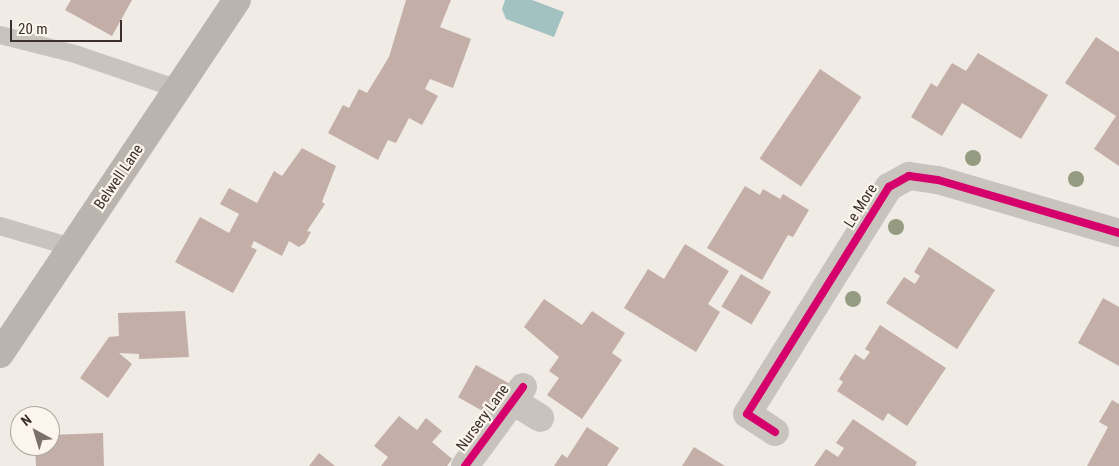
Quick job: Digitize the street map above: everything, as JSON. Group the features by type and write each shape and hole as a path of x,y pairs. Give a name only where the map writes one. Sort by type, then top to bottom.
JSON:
{"main road":[{"name":"Belwell Lane","path":"0,354 237,0"}],"street":[{"name":"Le More","path":"775,432 747,414 889,187 909,176 938,180 1119,233"},
{"name":"Nursery Lane","path":"465,466 518,394 540,418"}],"lane":[{"path":"0,35 75,54 178,88"},
{"path":"0,226 72,247"}],"water":[{"path":"505,0 532,0 564,12 554,37 506,19 502,9"}],"building":[{"path":"71,0 132,0 112,36 65,10"},
{"path":"406,0 451,0 440,27 471,39 453,88 430,79 425,89 438,96 422,125 409,118 396,143 388,140 378,160 328,133 343,105 349,108 359,89 367,93 389,57"},
{"path":"1096,37 1119,52 1119,166 1094,149 1116,116 1065,83"},
{"path":"978,53 1048,95 1021,139 962,103 942,136 911,117 931,83 937,87 952,63 966,71"},
{"path":"820,69 861,97 801,186 760,159"},
{"path":"302,148 336,166 322,202 325,204 307,231 311,232 305,243 299,247 289,241 282,256 254,241 251,247 257,250 233,293 175,262 200,217 229,233 239,214 220,204 229,188 257,203 274,171 282,176"},
{"path":"745,186 760,195 763,189 780,199 783,194 809,210 793,237 788,235 762,280 707,248"},
{"path":"685,244 729,271 708,304 720,312 696,352 624,308 648,269 664,279"},
{"path":"929,247 995,290 957,349 886,303 904,277 915,284 920,276 914,272"},
{"path":"741,274 771,292 751,325 721,307"},
{"path":"1103,298 1119,307 1119,366 1078,343"},
{"path":"544,299 582,325 592,311 625,333 612,353 622,360 582,419 547,395 559,378 549,371 559,357 524,327"},
{"path":"185,311 189,357 139,359 139,354 119,353 132,364 108,398 80,378 109,337 119,336 118,313"},
{"path":"880,325 946,368 907,426 888,413 883,421 837,391 843,382 839,379 855,354 864,360 870,352 865,349"},
{"path":"476,365 508,383 490,415 458,397"},
{"path":"1112,400 1119,404 1119,466 1087,466 1108,427 1099,422"},
{"path":"399,416 417,430 426,418 442,431 432,442 452,459 447,466 381,466 388,457 374,446"},
{"path":"853,419 917,462 915,466 814,466 826,449 838,457 844,448 836,443"},
{"path":"587,427 619,448 607,466 554,466 562,454 567,458"},
{"path":"103,433 104,466 36,466 36,456 60,456 60,435"},
{"path":"694,447 725,466 682,466"},
{"path":"319,453 335,466 309,466"}],"cycle path":[{"path":"775,432 747,414 889,187 909,176 938,180 1119,233"},
{"path":"465,466 523,387"}]}
